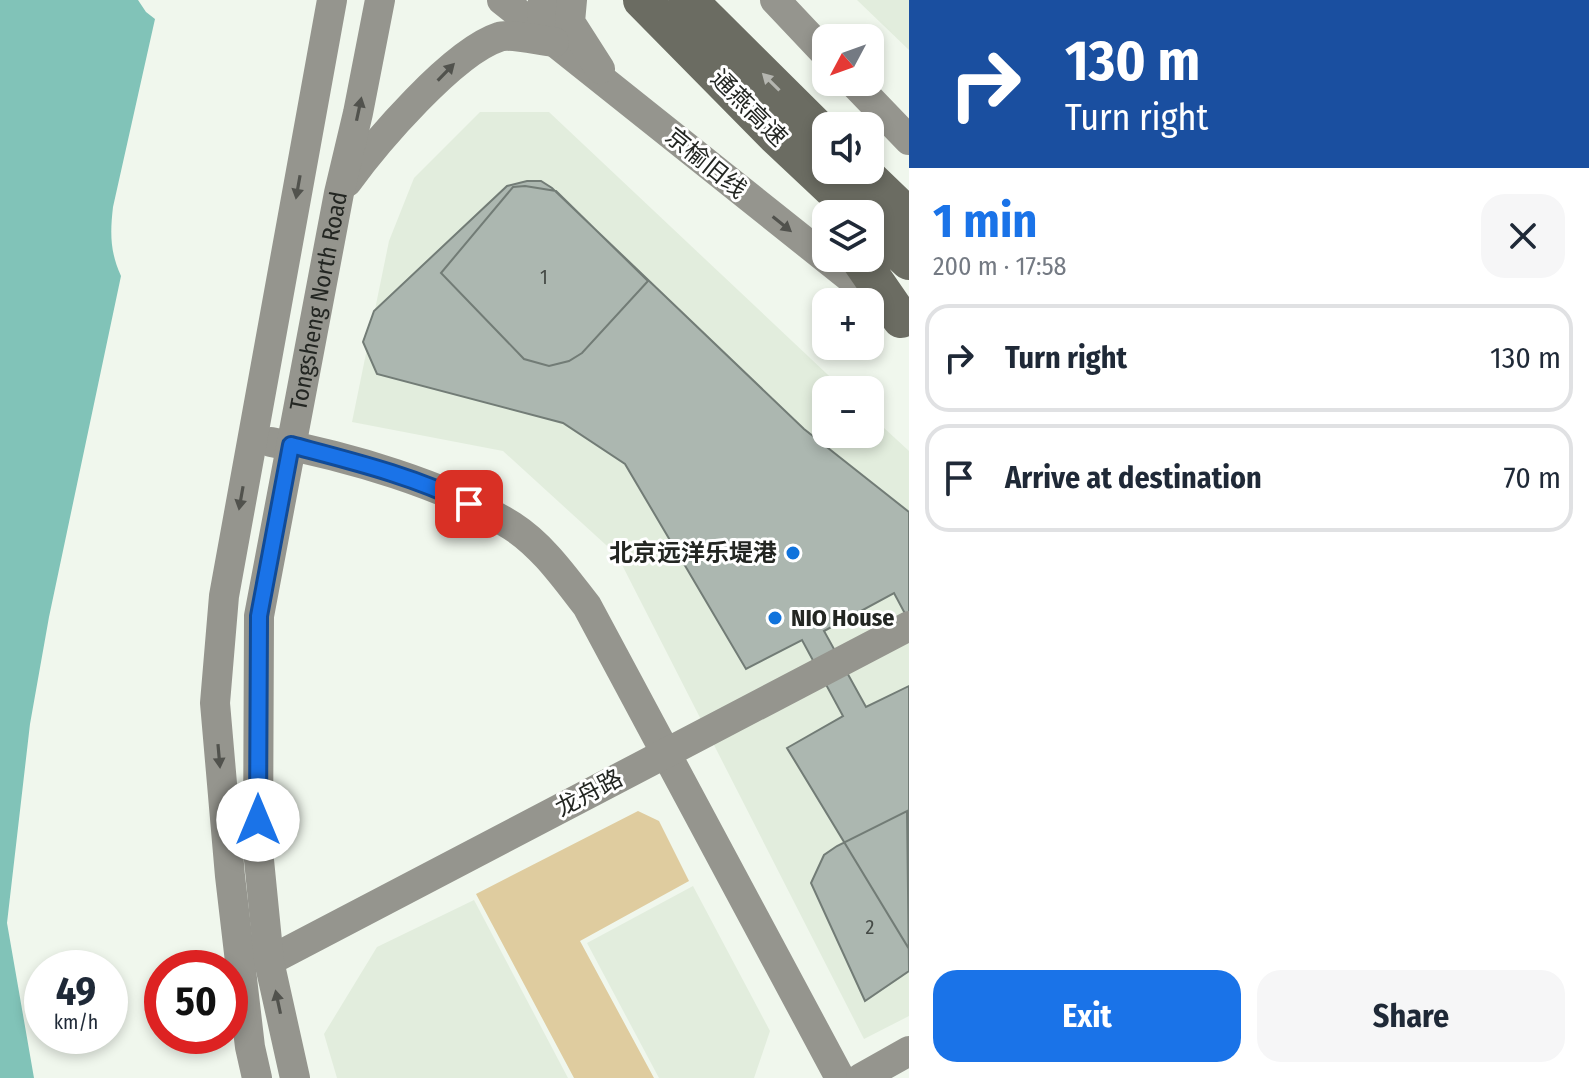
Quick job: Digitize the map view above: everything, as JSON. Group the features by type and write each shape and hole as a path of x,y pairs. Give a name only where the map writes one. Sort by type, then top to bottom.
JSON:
{"highway":[{"name":"通燕高速","path":"642,0 776,136 844,200"},
{"name":"通燕高速","path":"688,0 812,123"},
{"path":"776,136 819,200"},
{"path":"884,180 909,195"},
{"path":"875,184 909,217"},
{"path":"884,238 909,261"},
{"path":"869,272 905,322"}],"main road":[{"name":"Tongsheng North Road","path":"257,1078 250,1047 230,876 215,703 224,596 332,0"},
{"name":"Tongsheng North Road","path":"295,1078 269,961 258,850 259,616 339,193 380,0"},
{"name":"京榆旧线","path":"502,0 905,322"},
{"path":"543,0 542,16 554,42"},
{"path":"572,0 570,22 613,88"},
{"path":"775,0 812,39"},
{"path":"339,193 372,148 459,59 501,36 554,42"},
{"path":"867,96 909,140"},
{"path":"252,438 291,445 447,493 514,527 555,564 587,606 840,1078"},
{"name":"龙舟路","path":"269,961 909,626"},
{"path":"861,1078 909,1051"}],"shaded area":[{"path":"857,0 909,0 909,50 884,24"},
{"path":"480,112 549,112 829,376 812,376 812,448 884,448 884,428 909,451 909,1016 864,1039 617,555 503,451 352,422 389,241 414,178"},
{"path":"638,811 659,821 689,881 580,941 654,1078 574,1078 476,894"},
{"path":"693,886 770,1031 754,1078 659,1078 587,943"},
{"path":"474,900 568,1078 337,1078 324,1034 377,947"}],"water":[{"path":"0,0 138,0 155,19 113,207 112,242 121,276 49,617 30,724 7,923 24,1021 24,1054 30,1054 34,1078 0,1078"}],"building":[{"name":"北京远洋乐堤港","path":"541,181 552,188 812,435 812,448 828,448 909,512 909,621 894,593 824,631 866,707 909,686 909,949 787,748 843,716 802,640 746,669 625,464 563,423 377,374 363,342 374,311 507,186"},
{"path":"513,187 556,191 648,281 582,353 569,361 549,366 524,359 441,273"},
{"path":"907,811 909,971 865,1001 811,883 824,855"}],"place":[{"name":"北京远洋乐堤港","path":"793,553"},
{"name":"NIO House","path":"775,618"}],"route":[{"path":"258,820 259,616 291,445 393,474 469,504"}]}
